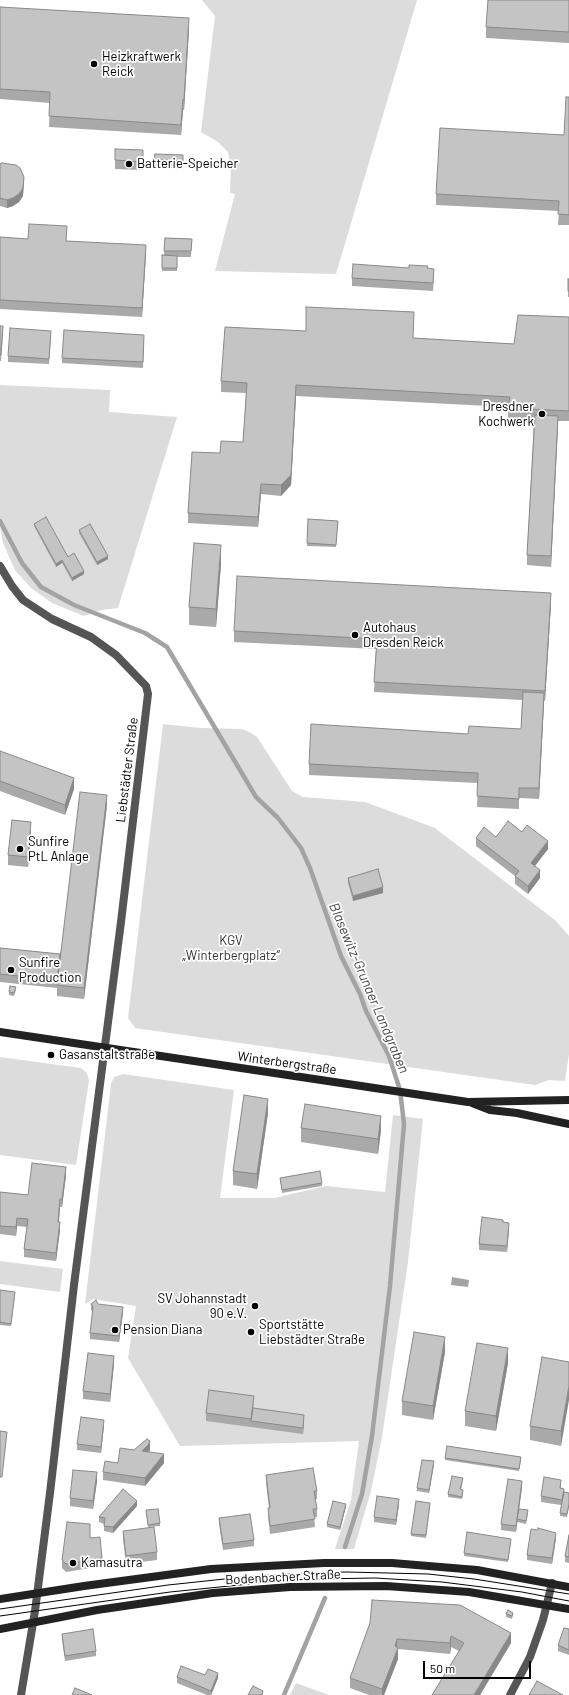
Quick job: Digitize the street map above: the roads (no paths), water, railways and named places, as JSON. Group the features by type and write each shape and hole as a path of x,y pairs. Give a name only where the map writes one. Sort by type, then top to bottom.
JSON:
{"street":[{"name":"Liebstädter Straße","path":"0,566 12,586 23,600 52,619 91,637 116,655 146,686 148,694 37,1594"},
{"name":"Winterbergstraße","path":"0,1032 468,1102 569,1100"},
{"name":"Winterbergstraße","path":"468,1102 490,1110 517,1113 569,1124"},
{"name":"Bodenbacher Straße","path":"0,1599 211,1569 324,1563 392,1563 477,1570 569,1587"},
{"path":"510,1695 530,1657 548,1604 552,1583"},
{"name":"Bodenbacher Straße","path":"0,1629 89,1611 213,1593 290,1587 386,1586 469,1592 548,1604 569,1609"},
{"path":"21,1695 37,1594"}],"waterway":[{"name":"Blasewitz‐Grunaer Landgraben","path":"0,521 22,563 41,587 74,605 145,633 167,647 256,797 278,818 301,848 310,868 341,956 360,994 366,1011 389,1056 400,1090 404,1124 390,1286 372,1436 362,1494 345,1547"},
{"name":"Blasewitz‐Grunaer Landgraben","path":"284,1695 325,1598"}],"tram line":[{"path":"0,1609 168,1585 253,1576 307,1573 347,1572 428,1574 474,1579 569,1594"},
{"path":"0,1616 170,1592 289,1580 319,1579 375,1578 442,1582 522,1592 569,1601"}],"place":[{"name":"Heizkraftwerk Reick","path":"94,64"},
{"name":"Batterie-Speicher","path":"129,164"},
{"name":"Dresdner Kochwerk","path":"542,414"},
{"name":"Autohaus Dresden Reick","path":"355,635"},
{"name":"Sunfire PtL Anlage","path":"20,849"},
{"name":"Sunfire Production","path":"11,970"},
{"name":"Gasanstaltstraße","path":"51,1055"},
{"name":"SV Johannstadt 90 e.V.","path":"255,1306"},
{"name":"Pension Diana","path":"115,1330"},
{"name":"Sportstätte Liebstädter Straße","path":"251,1332"},
{"name":"Kamasutra","path":"73,1563"}],"park label":[{"name":"KGV „Winterbergplatz“","path":"231,948"}]}
